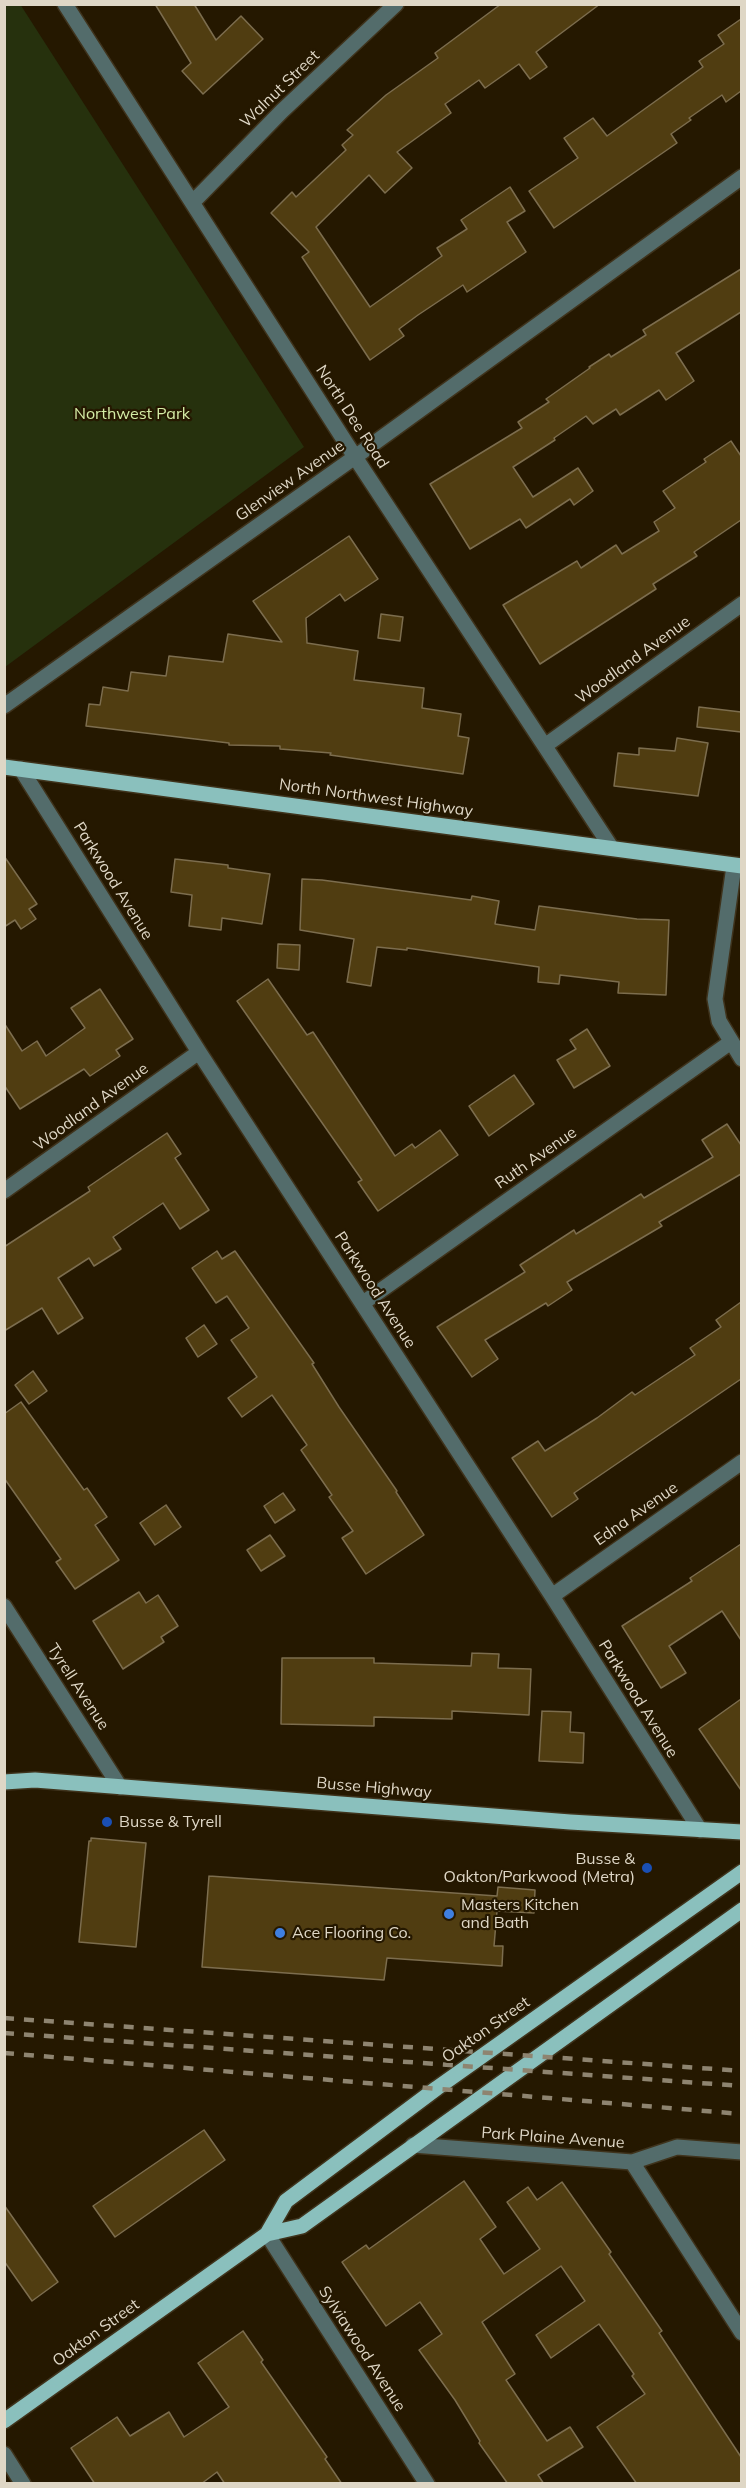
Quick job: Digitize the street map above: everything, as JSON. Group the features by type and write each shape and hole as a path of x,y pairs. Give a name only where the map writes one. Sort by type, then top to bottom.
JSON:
{"main road":[{"name":"North Northwest Highway","path":"4,768 611,847 737,866"},
{"name":"Busse Highway","path":"4,1782 36,1780 570,1822 741,1832"},
{"name":"Oakton Street","path":"267,2234 286,2201 444,2082 741,1872"},
{"name":"Oakton Street","path":"4,2421 267,2234 302,2226 741,1910"}],"street":[{"name":"North Dee Road","path":"65,4 355,457 611,847"},
{"name":"Walnut Street","path":"193,202 282,111 396,4"},
{"name":"Glenview Avenue","path":"4,706 355,457 741,177"},
{"name":"Woodland Avenue","path":"546,745 741,604"},
{"name":"Parkwood Avenue","path":"21,769 199,1052 552,1596 700,1830"},
{"path":"737,866 716,999 719,1021 741,1059"},
{"name":"Ruth Avenue","path":"363,1303 731,1042"},
{"name":"Woodland Avenue","path":"4,1191 199,1052"},
{"name":"Edna Avenue","path":"552,1596 741,1462"},
{"name":"Tyrell Avenue","path":"4,1606 120,1786"},
{"name":"Park Plaine Avenue","path":"413,2145 632,2162 741,2333"},
{"path":"632,2162 677,2147 741,2152"},
{"name":"Sylviawood Avenue","path":"267,2234 427,2484"},
{"path":"4,2454 23,2484"}],"green space":[{"name":"Northwest Park","path":"20,4 304,447 5,667 4,5"}],"building":[{"path":"155,4 194,4 216,40 241,16 263,39 203,94 182,71 191,63"},
{"path":"501,4 600,4 536,52 547,67 530,79 519,64 485,88 479,80 445,104 451,113 397,152 412,168 385,193 369,175 316,227 370,307 442,256 437,248 467,229 461,220 510,187 525,211 507,222 526,252 467,292 463,285 418,315 399,329 404,336 370,360 302,257 309,252 271,213 292,192 296,197 346,150 342,145 353,135 347,130 386,95 438,58 435,53"},
{"path":"741,19 741,91 726,102 722,95 689,118 691,120 671,134 677,143 554,228 529,191 578,158 564,138 593,118 607,136 703,67 699,61 724,44 718,35"},
{"path":"741,269 741,312 676,353 694,381 666,400 659,390 620,415 616,409 593,424 586,416 554,438 555,440 513,467 533,497 578,468 593,491 574,505 570,499 526,528 520,519 470,549 430,484 522,428 518,422 549,402 546,399 589,367 609,354 611,357 646,335 643,330"},
{"path":"731,441 741,456 741,520 694,552 697,556 653,584 656,589 540,664 503,605 577,561 581,568 616,545 622,554 659,531 654,522 675,508 663,491 706,462 704,459"},
{"path":"349,536 378,579 345,601 340,594 306,618 307,643 358,651 354,680 424,688 422,708 461,714 458,736 469,738 463,774 330,755 331,753 280,749 280,746 229,745 229,743 86,726 89,704 100,705 103,687 128,691 131,672 166,676 169,656 223,662 228,634 282,642 253,601"},
{"path":"381,614 403,617 400,641 378,638"},
{"path":"699,707 741,712 741,732 697,727"},
{"path":"677,738 708,743 698,796 614,786 618,753 639,755 639,748 675,751"},
{"path":"4,856 37,904 29,909 36,919 21,929 15,920 4,927"},
{"path":"175,859 228,865 228,868 270,874 262,924 222,918 221,930 189,926 192,895 171,892"},
{"path":"302,879 471,900 472,896 499,901 495,924 535,930 539,906 637,919 669,920 666,995 618,993 619,982 560,975 559,984 538,982 539,967 407,948 407,950 377,947 371,986 347,982 354,939 300,930"},
{"path":"278,944 300,945 299,970 277,968"},
{"path":"268,979 307,1035 313,1032 395,1156 412,1144 415,1148 440,1130 458,1155 378,1211 358,1182 362,1180 237,1001"},
{"path":"100,989 133,1039 116,1050 120,1056 90,1076 84,1069 20,1109 4,1085 4,1023 22,1051 37,1041 46,1056 85,1028 71,1008"},
{"path":"587,1029 610,1066 574,1088 557,1060 576,1049 570,1040"},
{"path":"514,1075 534,1104 489,1136 469,1106"},
{"path":"727,1124 741,1145 741,1174 659,1222 662,1226 567,1282 572,1290 548,1306 546,1303 485,1340 498,1359 472,1377 437,1327 525,1272 520,1265 574,1230 576,1234 641,1194 644,1198 713,1157 702,1140"},
{"path":"167,1133 181,1154 175,1158 209,1210 180,1229 163,1203 113,1237 121,1249 94,1266 89,1258 58,1278 83,1318 58,1334 42,1308 4,1331 4,1247 90,1191 88,1187"},
{"path":"217,1251 222,1259 235,1251 314,1363 312,1364 339,1407 397,1491 424,1535 366,1574 342,1538 353,1531 329,1497 332,1495 301,1450 307,1445 272,1395 242,1417 228,1398 257,1377 231,1340 249,1328 227,1296 216,1303 192,1268"},
{"path":"741,1302 741,1379 574,1493 578,1499 552,1517 512,1458 538,1441 545,1451 597,1418 632,1392 635,1395 695,1355 690,1348 721,1327 716,1320"},
{"path":"204,1325 217,1344 198,1357 186,1338"},
{"path":"33,1371 47,1391 29,1404 15,1385"},
{"path":"21,1402 84,1490 87,1488 107,1517 95,1525 119,1560 75,1589 56,1562 61,1559 4,1478 4,1414"},
{"path":"283,1493 295,1510 275,1523 264,1506"},
{"path":"166,1505 181,1527 155,1545 140,1523"},
{"path":"270,1535 285,1556 261,1571 247,1550"},
{"path":"741,1544 741,1640 722,1611 669,1646 686,1673 661,1688 622,1626 692,1581 690,1578"},
{"path":"139,1592 146,1603 158,1595 178,1626 161,1637 164,1642 123,1669 93,1621"},
{"path":"472,1653 499,1654 498,1668 531,1669 529,1715 452,1711 452,1719 374,1717 374,1726 281,1724 282,1658 374,1658 374,1663 471,1666"},
{"path":"741,1699 741,1790 699,1729"},
{"path":"542,1711 571,1712 570,1732 584,1733 583,1763 539,1761"},
{"path":"91,1838 146,1843 136,1947 79,1942"},
{"path":"209,1876 497,1896 498,1887 535,1890 534,1913 497,1911 494,1946 503,1946 502,1966 387,1958 384,1980 202,1967"},
{"path":"204,2130 225,2160 115,2237 93,2206"},
{"path":"464,2181 496,2227 480,2239 504,2274 540,2249 507,2202 528,2187 537,2200 562,2182 611,2252 609,2254 662,2331 659,2333 741,2457 741,2484 637,2484 597,2427 645,2394 632,2376 634,2374 599,2324 551,2358 536,2335 585,2301 561,2266 482,2322 515,2374 506,2380 547,2441 570,2427 583,2447 538,2475 544,2484 508,2484 479,2443 480,2441 455,2400 419,2350 442,2334 420,2302 386,2326 342,2262 366,2245 369,2249"},
{"path":"4,2205 58,2282 32,2301 4,2261"},
{"path":"243,2331 263,2360 261,2362 327,2457 325,2459 342,2484 225,2484 217,2472 201,2484 95,2484 71,2448 117,2417 130,2436 169,2412 184,2437 229,2407 198,2363"}],"railway":[{"path":"4,2018 742,2071"},
{"path":"4,2033 742,2086"},
{"path":"4,2053 742,2114"}],"place":[{"name":"Busse & Tyrell","path":"107,1822"},
{"name":"Busse & Oakton/Parkwood (Metra)","path":"647,1868"},
{"name":"Masters Kitchen and Bath","path":"449,1914"},
{"name":"Ace Flooring Co.","path":"280,1933"}]}
